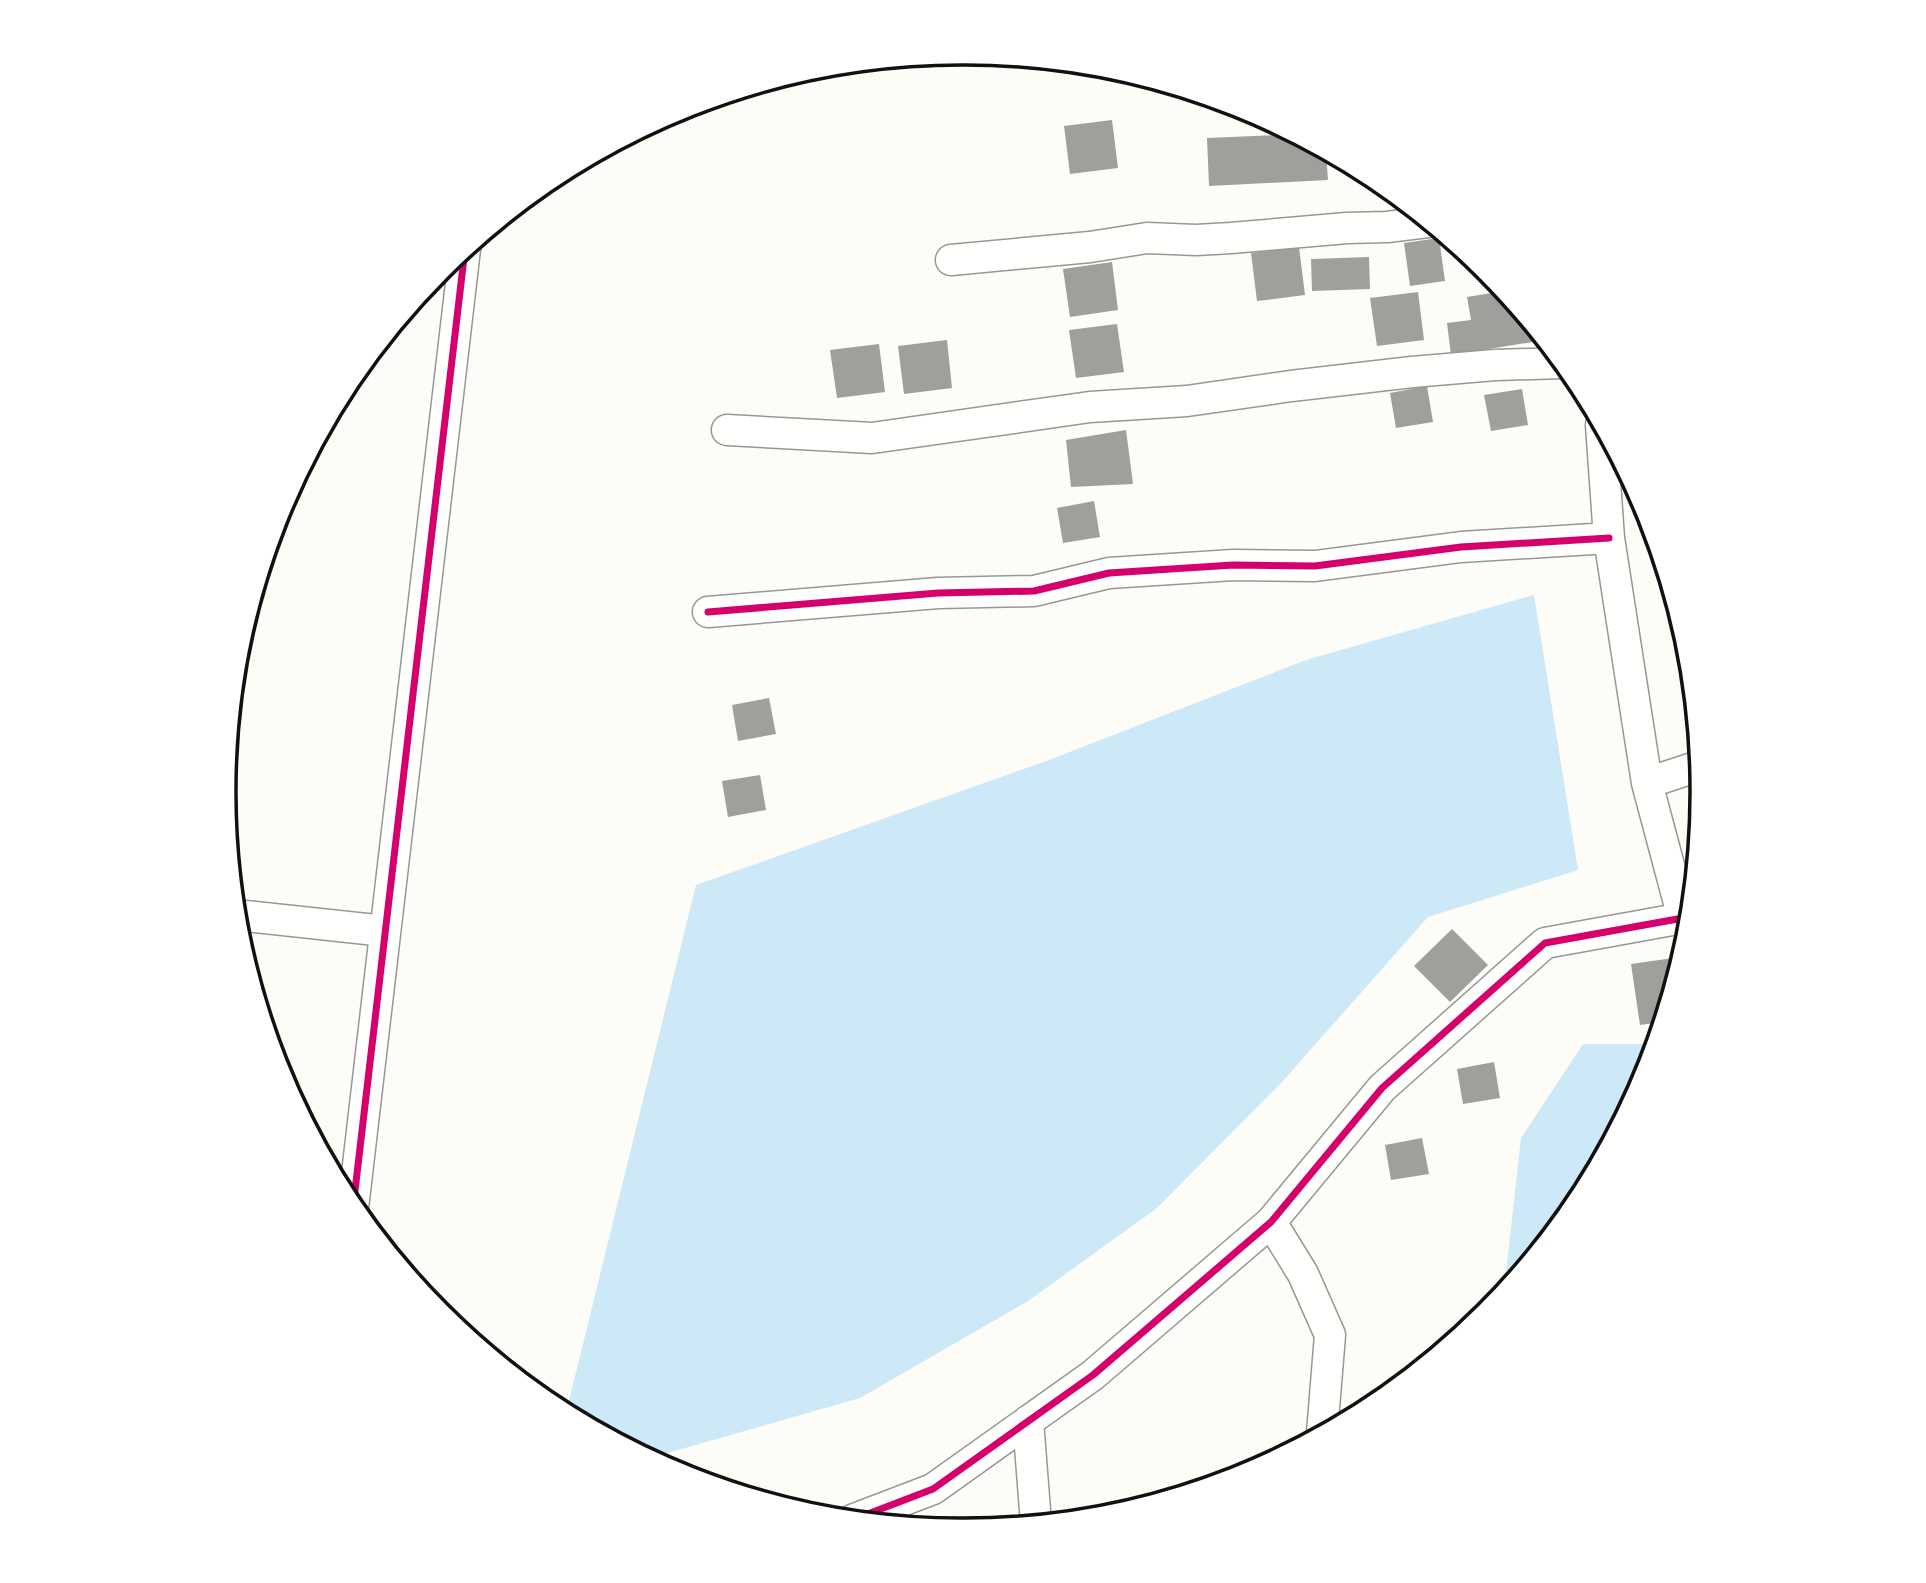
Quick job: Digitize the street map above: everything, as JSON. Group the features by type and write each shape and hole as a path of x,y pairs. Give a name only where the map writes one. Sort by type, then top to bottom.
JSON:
{"street":[{"path":"951,260 1090,247 1147,238 1219,239 1416,224"},
{"path":"355,1189 463,265"},
{"path":"727,430 872,438 1090,407 1187,401 1412,372 1550,363"},
{"path":"1603,447 1609,538 1647,783 1681,902"},
{"path":"708,612 938,593 1034,591 1109,573 1233,565 1315,566 1461,547 1609,538"},
{"path":"1647,783 1689,769"},
{"path":"247,916 385,932"},
{"path":"872,1512 933,1489 1093,1375 1271,1222 1382,1088 1545,943 1678,919"},
{"path":"1271,1222 1303,1274 1330,1335 1323,1423"},
{"path":"1028,1421 1035,1514"}],"water":[{"path":"1534,595 1578,870 1428,917 1282,1082 1157,1208 1028,1301 860,1398 665,1454 569,1402 696,885 1049,760 1306,660"},
{"path":"1583,1044 1644,1044 1615,1113 1592,1155 1540,1234 1506,1274 1521,1138"}],"building":[{"path":"1112,120 1118,168 1070,174 1064,126"},
{"path":"1273,135 1327,162 1328,180 1209,186 1207,138"},
{"path":"1434,239 1440,243 1445,281 1410,286 1404,243"},
{"path":"1299,247 1305,295 1257,301 1251,253"},
{"path":"1369,257 1370,289 1312,291 1311,259"},
{"path":"1112,262 1118,310 1070,317 1063,269"},
{"path":"1418,292 1424,340 1377,346 1370,298"},
{"path":"1491,293 1533,342 1451,355 1447,323 1471,320 1467,297"},
{"path":"1117,324 1124,372 1076,378 1069,330"},
{"path":"947,340 952,388 904,394 898,346"},
{"path":"879,344 885,392 837,398 830,350"},
{"path":"1427,386 1433,422 1396,428 1390,393"},
{"path":"1522,389 1528,425 1491,431 1484,395"},
{"path":"1126,430 1133,484 1071,487 1066,440"},
{"path":"1094,501 1100,537 1063,543 1057,508"},
{"path":"769,698 776,734 738,741 732,705"},
{"path":"760,775 766,810 728,817 722,781"},
{"path":"1452,929 1488,965 1450,1002 1414,966"},
{"path":"1670,958 1651,1023 1640,1025 1631,964"},
{"path":"1494,1062 1500,1098 1463,1104 1457,1069"},
{"path":"1422,1138 1429,1174 1391,1180 1385,1145"}],"cycle path":[{"path":"355,1189 463,265"},
{"path":"708,612 938,593 1034,591 1109,573 1233,565 1315,566 1461,547 1609,538"},
{"path":"872,1512 933,1489 1093,1375 1271,1222 1382,1088 1545,943 1678,919"}]}
